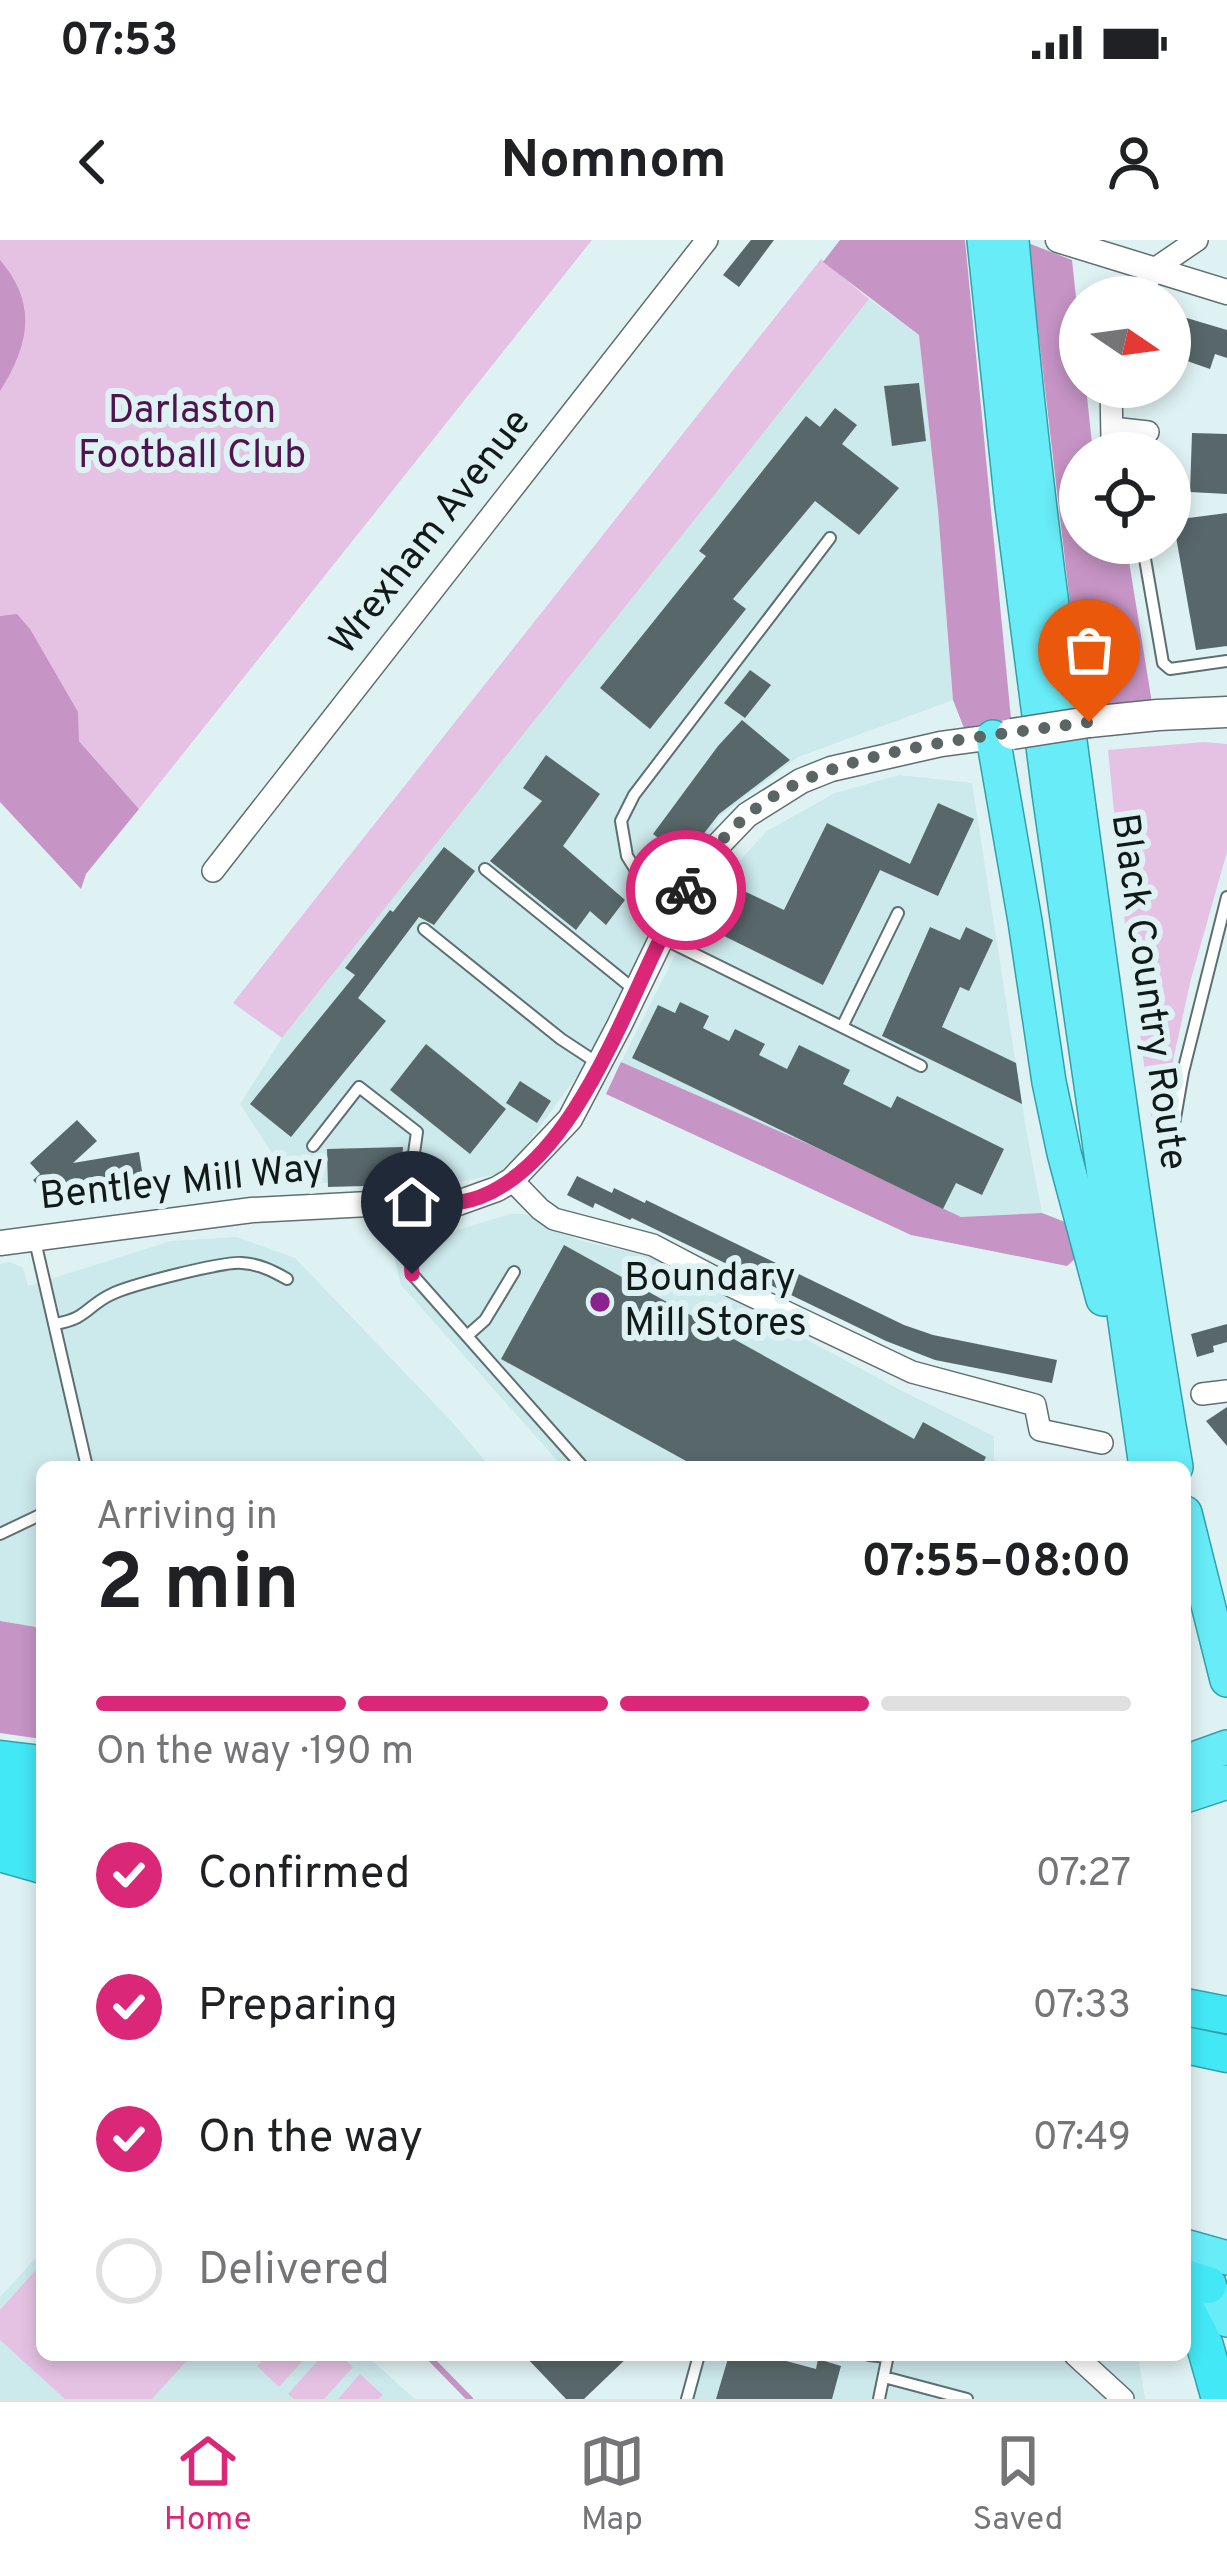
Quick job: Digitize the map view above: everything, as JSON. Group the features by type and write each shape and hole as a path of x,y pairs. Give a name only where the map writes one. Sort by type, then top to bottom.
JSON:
{"highway":[{"name":"Black Country Route","path":"984,240 1052,817 1155,1461"},
{"name":"Black Country Route","path":"1012,240 1042,525 1144,1279 1155,1461"},
{"path":"1003,735 1054,1106 1154,1461"},
{"path":"1191,1537 1227,1680"},
{"path":"1191,1760 1227,1748"},
{"path":"0,1759 36,1763"},
{"path":"1191,1794 1227,1782"},
{"path":"0,1785 36,1792"},
{"path":"0,1820 36,1827"},
{"path":"0,1853 36,1862"},
{"path":"1191,2008 1227,2015"},
{"path":"1191,2046 1227,2054"},
{"path":"1203,2280 1227,2320"},
{"path":"1203,2280 1205,2347 1220,2399"}],"main road":[{"name":"Bentley Mill Way","path":"1003,735 1089,722 1227,712"}],"street":[{"name":"Wrexham Avenue","path":"213,871 707,240"},
{"path":"1058,240 1227,292"},
{"path":"1151,276 1197,240"},
{"name":"Bentley Mill Way","path":"0,1243 252,1210 458,1203 477,1198 512,1180 569,1119 680,900 702,862 724,837 771,798 801,781 866,760 1003,735"},
{"path":"512,1180 554,1219 653,1246 912,1372 1035,1405 1040,1430 1102,1443"},
{"path":"1202,1394 1227,1391"},
{"path":"1082,2361 1123,2399"}],"lane":[{"path":"680,900 642,880 627,856 621,821 634,795 830,538"},
{"path":"1146,564 1163,663 1171,669 1227,661"},
{"path":"485,869 636,991"},
{"path":"1169,1154 1227,897"},
{"path":"842,1027 898,914"},
{"path":"424,929 599,1064"},
{"path":"662,938 921,1066"},
{"path":"313,1147 359,1087 417,1132 407,1202 412,1274 578,1461"},
{"path":"34,1238 86,1461"},
{"path":"54,1324 86,1315 104,1297 125,1288 237,1262 287,1279"},
{"path":"467,1336 485,1320 514,1272"},
{"path":"0,1534 36,1517"},
{"path":"687,2399 697,2361"},
{"path":"878,2399 887,2361"},
{"path":"884,2378 967,2399"}],"shaded area":[{"path":"840,240 965,240 1011,719 964,728 953,700 919,335 823,262"},
{"path":"1028,243 1072,260 1074,276 1059,276 1059,408 1088,408 1091,432 1059,432 1059,509"},
{"path":"0,260 20,293 25,325 18,357 0,391"},
{"path":"869,299 919,335 953,700 798,757 719,817 578,1075 505,1173 405,1192 289,1179 240,1104 282,1038"},
{"path":"1065,564 1129,564 1152,703 1082,706"},
{"path":"17,614 78,712 79,741 139,809 86,874 81,889 0,802 0,616"},
{"path":"899,775 972,783 1042,1213 961,1217 621,1062 703,900 767,831 835,793"},
{"path":"621,1062 961,1217 1042,1213 1070,1224 1076,1258 1067,1266 911,1235 606,1094"},
{"path":"524,1214 581,1241 654,1257 994,1436 994,1461 558,1461 401,1285 389,1237 441,1235"},
{"path":"237,1237 295,1258 485,1461 36,1461 36,1627 0,1621 0,1264 10,1262 23,1268 28,1286 171,1241"},
{"path":"0,1621 36,1627 36,1738 0,1733"},
{"path":"36,2258 36,2361 373,2361 415,2399 0,2399 0,2297"},
{"path":"1139,2361 1145,2399 680,2399 692,2362"}],"green space":[{"name":"Darlaston Football Club","path":"0,240 592,240 139,809 0,651"},
{"path":"821,259 869,299 796,392 282,1038 233,1003"},
{"path":"1227,744 1227,852 1191,979 1165,1120 1151,1116 1108,750"},
{"path":"36,2270 36,2361 187,2361 152,2399 65,2399 0,2340 0,2310"},
{"path":"262,2361 303,2361 279,2387 257,2366"},
{"path":"318,2361 346,2361 353,2367 324,2399 294,2399 288,2394"},
{"path":"360,2374 383,2395 338,2399"}],"building":[{"path":"751,240 774,240 739,287 723,275"},
{"path":"1191,319 1227,330 1227,358 1215,354 1210,369 1191,362"},
{"path":"919,383 926,441 892,446 884,386"},
{"path":"835,408 857,425 842,444 899,488 859,535 815,501 733,599 746,609 650,729 600,688 706,556 699,551 806,416 820,427"},
{"path":"1192,433 1227,434 1227,494 1191,492"},
{"path":"1227,513 1227,646 1196,650 1181,564 1191,564 1191,518"},
{"path":"750,670 771,685 745,718 724,703"},
{"path":"742,720 790,760 719,814 685,858 653,834"},
{"path":"546,755 600,794 563,846 625,900 606,925 590,911 576,930 490,861 542,801 523,788"},
{"path":"938,803 974,819 938,896 880,870 823,985 724,936 746,892 784,910 827,823 910,864"},
{"path":"444,847 475,871 434,925 419,917 358,998 386,1021 291,1137 250,1104 355,975 345,968"},
{"path":"930,927 960,940 966,927 993,940 969,991 960,987 942,1027 1016,1063 1022,1104 882,1036"},
{"path":"680,1002 709,1016 703,1028 729,1041 735,1029 765,1044 759,1055 787,1069 799,1045 850,1070 843,1084 891,1108 897,1096 1004,1149 982,1195 956,1183 943,1209 632,1058 658,1005 675,1013"},
{"path":"426,1044 506,1109 470,1154 390,1090"},
{"path":"520,1081 551,1101 537,1123 506,1103"},
{"path":"77,1120 97,1141 73,1163 139,1152 145,1190 61,1203 57,1178 43,1191 33,1180 40,1174 30,1163"},
{"path":"403,1147 400,1185 328,1187 327,1149"},
{"path":"577,1176 612,1193 614,1188 646,1200 904,1325 1057,1360 1052,1383 935,1360 886,1341 632,1218 567,1195"},
{"name":"Boundary Mill Stores","path":"564,1245 914,1439 923,1422 986,1457 984,1461 686,1461 501,1359"},
{"path":"1227,1324 1227,1342 1197,1357 1191,1334"},
{"path":"1227,1407 1227,1446 1206,1421"},
{"path":"530,2361 624,2361 584,2399 566,2399"},
{"path":"727,2361 786,2361 816,2369 818,2361 825,2361 841,2366 832,2399 716,2399"}],"waterway":[{"path":"433,2361 470,2399"}],"way so far":[{"path":"686,890 702,862 747,815 801,781 831,769 941,744 1089,722"}],"place":[{"name":"Boundary Mill Stores","path":"600,1302"}],"route":[{"path":"412,1274 407,1202 458,1203 477,1198 512,1180 541,1152 569,1119 686,890"}]}
